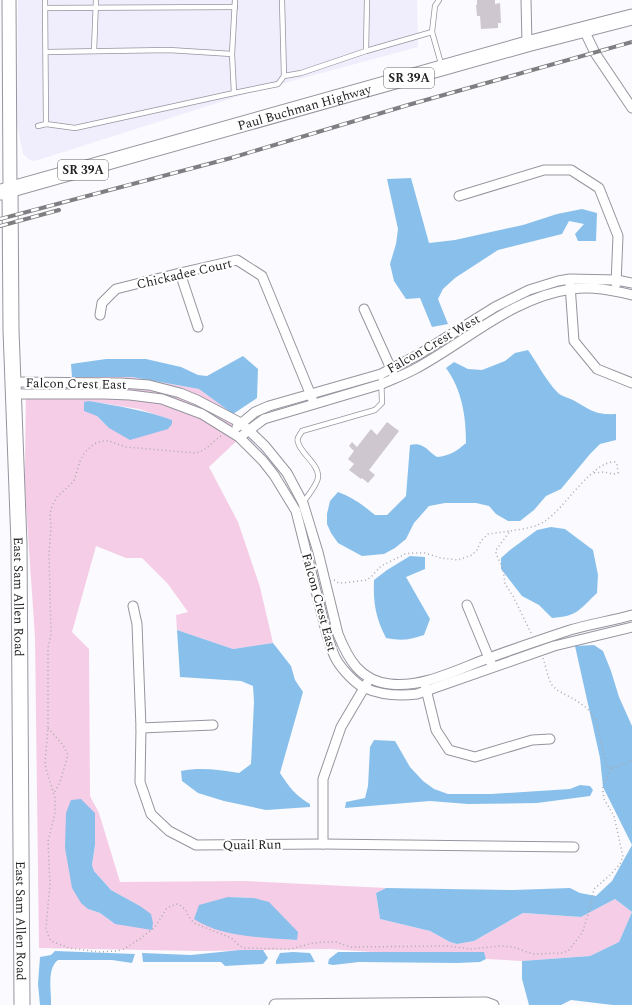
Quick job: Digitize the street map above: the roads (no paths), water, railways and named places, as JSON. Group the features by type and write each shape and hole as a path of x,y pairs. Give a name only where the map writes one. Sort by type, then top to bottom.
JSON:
{"main road":[{"name":"Paul Buchman Highway","path":"5,191 527,44 632,17"},
{"name":"East Sam Allen Road","path":"5,191 19,544 22,1005"}],"street":[{"path":"5,191 9,0"},
{"path":"526,0 527,44"},
{"path":"584,30 595,53 632,108"},
{"path":"460,196 544,170 571,170 599,188 618,236 616,291"},
{"name":"Chickadee Court","path":"100,315 102,303 116,289 237,260 262,276 314,403"},
{"path":"180,273 198,327"},
{"path":"570,279 574,341 597,369 632,383"},
{"name":"Falcon Crest West","path":"234,433 241,423 255,412 269,406 381,374 418,355 495,307 529,290 570,279 617,280 632,283"},
{"path":"234,433 249,430 264,419 382,384 415,369 511,310 550,294 571,289 586,288 616,291 632,295"},
{"path":"364,309 392,368 395,378"},
{"path":"484,314 490,322"},
{"path":"130,395 132,384"},
{"name":"Falcon Crest East","path":"13,388 132,384 149,385 180,393 197,400 241,423 265,446 286,473 303,503 312,529 338,634 352,663 370,678 389,684 425,686 493,668 540,651 583,638 632,627"},
{"name":"Falcon Crest East","path":"13,388 130,395 162,399 202,414 234,433 259,457 274,475 296,511 327,635 336,660 344,670 364,687 401,696 417,694 425,686 489,658 580,627 632,615"},
{"path":"320,607 331,604"},
{"path":"467,604 493,668"},
{"name":"Quail Run","path":"133,606 137,624 141,728 140,782 151,814 169,831 196,845 323,844 574,847"},
{"path":"580,627 583,638"},
{"path":"323,844 323,779 341,727 370,678"},
{"path":"425,686 436,730 449,750 476,757 532,740 550,739"},
{"path":"141,728 213,725"},
{"path":"274,1005 486,1002 494,1005"}],"lane":[{"path":"45,0 46,124"},
{"path":"94,51 96,0"},
{"path":"234,93 232,54 235,0"},
{"path":"38,126 46,124 75,128 278,84 284,76 282,0"},
{"path":"366,51 367,0"},
{"path":"432,0 435,6"},
{"path":"439,0 435,6 432,32 443,68"},
{"path":"45,8 235,7"},
{"path":"284,76 432,32"},
{"path":"46,52 169,50 232,54"},
{"path":"296,511 317,483 318,477 318,472 298,443 298,437 302,431 375,410 382,403 381,374"}],"water":[{"path":"411,178 429,243 455,240 523,225 557,214 582,209 597,213 596,241 578,241 575,234 584,224 569,221 562,234 498,250 455,278 443,289 438,299 448,324 432,327 420,298 406,299 394,281 390,264 396,244 398,229 387,179"},
{"path":"528,350 548,381 561,395 597,413 616,414 616,440 600,444 561,489 546,496 534,510 520,521 508,521 496,514 489,506 476,503 445,503 429,506 414,523 406,539 395,548 384,554 362,556 338,543 327,524 327,514 330,501 338,492 348,496 375,515 387,515 406,496 410,445 415,444 425,447 437,457 453,453 466,443 462,404 456,385 446,368 454,362 468,369 482,370 505,361 515,353"},
{"path":"243,356 258,369 257,398 233,414 199,389 132,377 72,377 71,364 106,359 146,359 181,367 198,375 207,376"},
{"path":"89,401 152,414 172,420 172,424 168,429 130,440 109,428 97,416 84,411 84,402"},
{"path":"551,527 565,529 593,550 598,575 597,593 582,608 567,616 552,618 539,605 522,596 501,569 501,558 510,550 537,530"},
{"path":"410,556 425,557 425,569 406,577 430,619 424,635 405,640 386,638 376,610 374,580"},
{"path":"177,630 233,649 273,643 291,666 295,680 303,692 280,773 293,790 310,804 310,807 266,810 224,801 198,793 182,781 181,771 203,769 239,773 251,764 254,702 253,686 241,681 180,677"},
{"path":"594,645 603,651 619,697 632,726 632,845 603,787 600,758 575,646"},
{"path":"374,740 395,741 410,767 423,781 434,789 448,794 491,794 570,789 580,785 590,786 593,790 590,796 537,803 468,804 430,801 345,808 346,802 365,798 368,786 370,747"},
{"path":"81,799 95,813 95,845 92,865 94,871 111,890 140,906 151,914 153,923 152,930 115,924 100,913 88,909 81,903 72,888 65,848 66,813 71,800"},
{"path":"632,845 632,912 615,899 581,917 523,913 474,941 457,944 450,942 430,931 380,919 376,893 386,888 513,890 570,888 580,893 596,896 612,881"},
{"path":"228,897 254,898 269,902 298,932 297,940 244,936 217,930 194,919 199,905"},
{"path":"632,912 632,1005 613,1005 571,1000 561,1005 529,1005 522,979 522,961 590,956 619,942"},
{"path":"240,950 263,950 268,958 263,964 225,966 221,962 143,962 142,953 191,955"},
{"path":"55,951 135,954 132,963 112,960 58,960 52,969 50,981 51,1005 40,1005 38,984 40,957 51,955"},
{"path":"338,952 484,952 486,959 480,962 457,963 359,962 333,965 328,964 329,959"},
{"path":"280,953 310,953 315,962 276,964"}],"railway":[{"path":"0,219 231,158 408,105 632,42"},
{"path":"0,226 59,210"}]}
